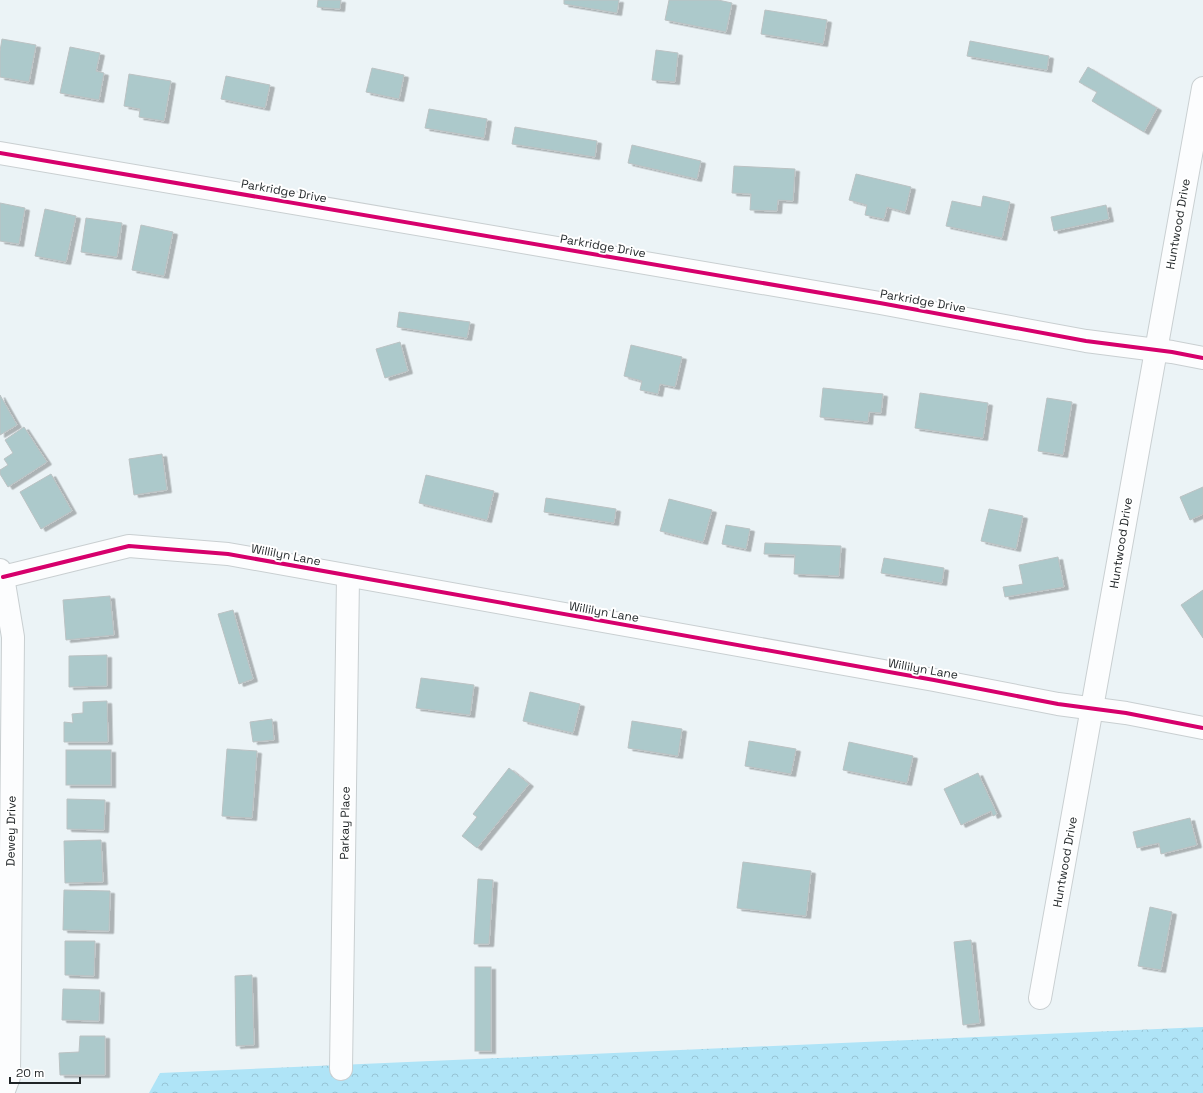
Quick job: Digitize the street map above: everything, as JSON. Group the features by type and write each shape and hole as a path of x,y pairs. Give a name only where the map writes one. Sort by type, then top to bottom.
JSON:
{"street":[{"name":"Huntwood Drive","path":"1040,998 1203,88"},
{"name":"Parkridge Drive","path":"0,153 880,303 1086,341 1203,358"},
{"name":"Willilyn Lane","path":"2,574 129,546 228,554 348,577 934,680 1058,704 1126,713 1203,728"},
{"name":"Dewey Drive","path":"2,574 13,637 8,1077 3,1093"},
{"name":"Parkay Place","path":"341,1069 348,577"}],"green space":[{"path":"1203,1027 1203,1093 149,1093 160,1073"}],"building":[{"path":"318,0 341,0 340,9 317,7"},
{"path":"564,0 619,0 617,13 564,4"},
{"path":"669,0 718,0 732,3 726,32 665,20"},
{"path":"765,10 827,20 823,44 761,34"},
{"path":"2,39 36,45 29,82 0,77 0,51"},
{"path":"970,41 1049,56 1047,70 967,56"},
{"path":"70,47 100,53 96,71 104,73 99,100 60,93"},
{"path":"656,50 678,53 675,82 652,80"},
{"path":"1088,67 1157,108 1144,132 1092,101 1097,92 1079,82"},
{"path":"372,68 404,75 399,99 366,92"},
{"path":"129,74 171,81 164,121 139,117 140,109 124,106"},
{"path":"226,76 270,85 265,108 221,99"},
{"path":"429,109 487,119 484,138 425,128"},
{"path":"515,127 597,141 595,157 512,144"},
{"path":"632,145 701,161 697,179 628,163"},
{"path":"734,166 795,169 793,201 778,200 777,211 750,210 751,194 732,193"},
{"path":"856,174 911,187 905,212 887,207 884,219 865,215 867,205 849,200"},
{"path":"983,196 1010,202 1002,238 946,226 952,201 981,207"},
{"path":"0,203 25,208 19,244 0,241"},
{"path":"1106,205 1109,219 1054,231 1051,217"},
{"path":"45,209 76,216 66,262 35,256"},
{"path":"86,218 122,223 117,257 81,252"},
{"path":"141,225 173,232 164,276 132,270"},
{"path":"399,312 470,322 467,338 397,327"},
{"path":"400,342 408,371 385,378 376,349"},
{"path":"631,345 682,357 675,387 660,384 658,394 640,390 642,381 624,376"},
{"path":"823,388 883,394 881,413 869,412 868,422 820,417"},
{"path":"920,393 988,403 983,438 915,428"},
{"path":"0,395 17,425 0,435"},
{"path":"1047,398 1072,402 1063,455 1038,451"},
{"path":"24,427 47,462 8,487 0,474 0,470 8,465 4,459 13,453 5,440"},
{"path":"162,454 167,490 134,495 129,459"},
{"path":"51,474 72,511 41,529 20,492"},
{"path":"426,475 494,491 487,520 419,503"},
{"path":"1203,487 1203,514 1190,520 1180,497"},
{"path":"546,498 616,509 614,523 544,512"},
{"path":"669,499 712,510 703,542 660,531"},
{"path":"989,509 1023,516 1016,549 981,541"},
{"path":"726,525 750,529 746,549 722,544"},
{"path":"765,543 841,546 839,576 794,574 795,555 764,554"},
{"path":"1058,557 1064,587 1005,597 1003,587 1023,584 1019,565"},
{"path":"884,558 944,568 942,583 881,573"},
{"path":"1203,590 1203,638 1181,605"},
{"path":"110,596 114,635 66,640 63,600"},
{"path":"233,610 253,679 239,684 218,614"},
{"path":"107,655 107,686 69,687 69,656"},
{"path":"421,678 474,685 470,715 416,708"},
{"path":"530,692 580,704 573,733 523,721"},
{"path":"107,701 108,742 64,742 64,722 73,723 72,714 83,713 83,702"},
{"path":"272,719 274,740 253,742 250,722"},
{"path":"632,721 682,729 678,756 628,748"},
{"path":"749,741 796,749 791,774 745,766"},
{"path":"849,742 913,756 907,783 843,770"},
{"path":"227,749 257,751 252,818 222,816"},
{"path":"66,750 111,750 111,785 66,785"},
{"path":"509,768 529,784 477,848 462,836 477,817 473,814"},
{"path":"978,773 997,814 993,816 991,811 961,825 944,789"},
{"path":"67,799 105,800 104,830 67,829"},
{"path":"1190,818 1197,845 1161,854 1159,843 1137,848 1133,832"},
{"path":"101,840 103,882 65,883 64,841"},
{"path":"743,862 811,871 806,916 737,908"},
{"path":"478,879 493,880 489,944 474,944"},
{"path":"64,890 110,891 109,931 63,930"},
{"path":"1150,907 1172,912 1161,970 1138,966"},
{"path":"971,940 980,1023 963,1025 954,942"},
{"path":"65,941 95,941 94,976 65,975"},
{"path":"475,967 491,967 491,1051 475,1051"},
{"path":"252,975 254,1045 236,1046 235,976"},
{"path":"63,989 100,990 99,1021 62,1020"},
{"path":"80,1036 105,1036 105,1075 60,1075 59,1053 79,1052"}],"cycle path":[{"path":"0,153 880,303 1086,341 1172,352 1203,358"},
{"path":"3,577 129,546 228,554 934,680 1058,704 1126,713 1203,728"}]}
